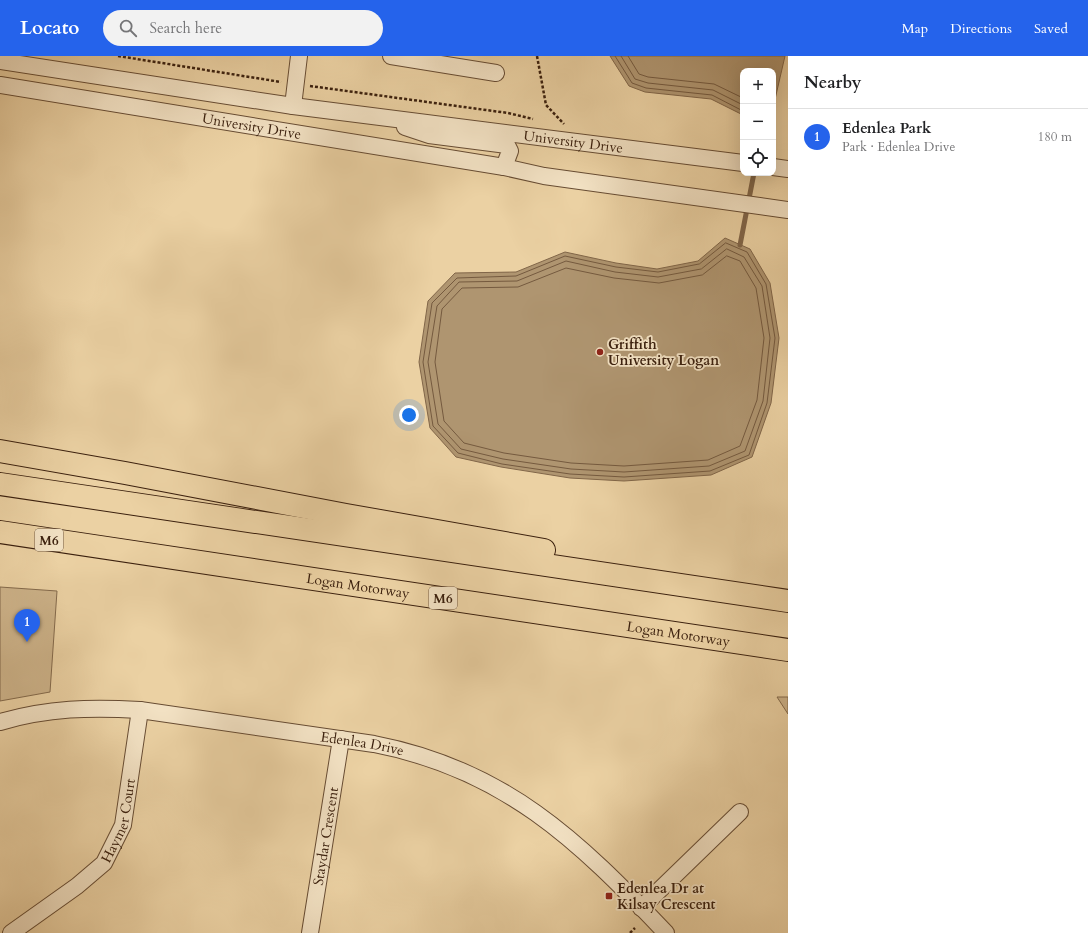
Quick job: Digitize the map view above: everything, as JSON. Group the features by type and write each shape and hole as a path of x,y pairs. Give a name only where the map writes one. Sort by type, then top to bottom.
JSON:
{"highway":[{"path":"0,451 124,472 346,516 561,552 615,575"},
{"path":"0,484 788,601"},
{"name":"Logan Motorway","path":"0,532 788,650"}],"street":[{"path":"293,106 299,56"},
{"path":"391,56 496,73"},
{"name":"University Drive","path":"5,59 293,106 740,164"},
{"name":"University Drive","path":"0,85 504,167 544,176 788,210"},
{"name":"University Drive","path":"379,116 429,135 507,145 510,152 504,167"},
{"path":"776,167 788,169"},
{"name":"Edenlea Drive","path":"0,722 56,709 108,708 140,710 341,739 418,754 451,766 500,789 535,811 589,856 666,933"},
{"name":"Haymer Court","path":"11,933 77,886 104,863 123,825 140,710"},
{"name":"Staydar Crescent","path":"310,933 341,739"},
{"path":"641,908 740,812"}],"path":[{"path":"118,56 295,84 508,113 537,120"},
{"path":"537,56 546,105 566,126 559,125"},
{"path":"630,933 635,928"}],"shaded area":[{"path":"0,587 57,591 50,692 0,701"},
{"path":"777,697 788,697 788,714"}],"water":[{"path":"610,56 785,56 776,95 776,68 740,68 740,114 711,99 645,92 629,86"},
{"path":"725,238 750,249 770,283 779,338 771,403 752,457 711,475 624,481 570,478 501,467 456,457 430,428 419,362 428,301 455,273 516,272 565,252 616,263 657,269 698,261"}],"waterway":[{"path":"740,245 753,176"}],"place":[{"name":"Griffith University Logan","path":"600,352"},
{"name":"Edenlea Park","path":"27,642"},
{"name":"Edenlea Dr at Kilsay Crescent","path":"609,896"}]}
